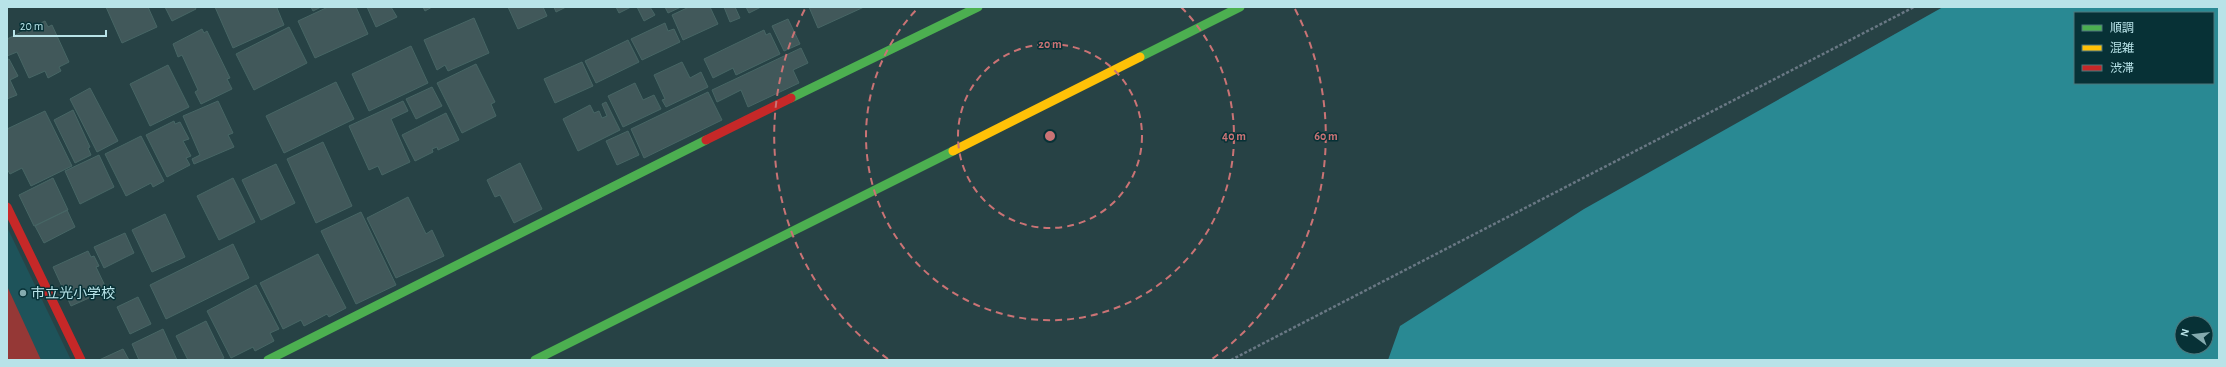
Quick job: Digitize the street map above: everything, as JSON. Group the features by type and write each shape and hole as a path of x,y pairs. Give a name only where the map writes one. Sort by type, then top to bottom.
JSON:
{"street":[{"path":"268,360 728,129 978,7"},
{"path":"535,360 1240,7"},
{"path":"7,207 81,360"}],"path":[{"path":"1231,360 1914,7"}],"shaded area":[{"path":"1943,7 2219,7 2219,360 1388,360 1400,326 1584,209"},
{"name":"市立光小学校","path":"7,227 71,360 7,360"},
{"path":"7,286 41,360 7,360"}],"building":[{"path":"106,7 148,7 157,27 122,43"},
{"path":"165,7 195,7 196,9 172,21"},
{"path":"215,7 280,7 277,8 284,25 233,48"},
{"path":"311,7 321,7 313,11"},
{"path":"328,7 356,7 368,34 315,58 298,21"},
{"path":"367,7 391,7 397,17 376,27"},
{"path":"423,7 432,7 425,11"},
{"path":"508,7 543,7 547,16 518,29"},
{"path":"554,7 566,7 556,12"},
{"path":"616,7 631,7 619,13"},
{"path":"637,7 650,7 655,15 644,21"},
{"path":"665,7 681,7 668,13"},
{"path":"689,7 710,7 718,24 683,40 672,15"},
{"path":"724,7 735,7 740,18 730,22"},
{"path":"746,7 761,7 749,13"},
{"path":"809,7 864,7 818,28"},
{"path":"474,18 489,53 448,71 445,65 437,70 424,40"},
{"path":"788,19 800,44 784,51 772,26"},
{"path":"45,21 48,27 52,25 69,62 59,67 61,71 48,78 45,71 29,78 17,52 7,56 7,39"},
{"path":"665,23 668,31 674,29 680,42 642,60 631,39"},
{"path":"289,27 307,63 254,90 236,54"},
{"path":"202,29 204,33 207,31 230,78 227,79 232,89 201,104 195,92 198,90 182,55 178,57 173,44"},
{"path":"764,30 766,35 770,33 780,54 736,75 733,68 713,78 704,59"},
{"path":"628,40 639,62 596,83 585,61"},
{"path":"411,46 428,83 369,111 352,74"},
{"path":"801,48 808,63 793,70 799,83 748,107 741,90 717,102 712,90"},
{"path":"9,59 18,76 10,80 17,95 7,99 7,60"},
{"path":"582,62 593,86 555,103 544,79"},
{"path":"682,62 690,78 701,72 708,87 666,107 662,100 665,99 654,75"},
{"path":"476,64 495,102 491,104 496,116 462,133 437,83"},
{"path":"168,65 189,107 150,126 130,84"},
{"path":"336,82 354,119 284,153 266,116"},
{"path":"635,83 643,100 654,95 661,109 623,127 608,96"},
{"path":"432,87 442,106 416,119 406,99"},
{"path":"90,88 118,141 97,152 70,99"},
{"path":"708,92 722,120 644,158 631,129"},
{"path":"218,101 233,133 228,135 234,147 194,164 192,159 200,155 183,116"},
{"path":"403,101 408,111 391,119 410,162 382,175 378,166 369,170 349,126"},
{"path":"606,102 620,130 578,151 563,119 590,105 594,113 599,111 602,118 607,116 602,104"},
{"path":"73,110 90,147 88,148 91,155 75,163 54,120"},
{"path":"45,111 72,166 31,186 22,168 10,174 7,169 7,129"},
{"path":"446,113 459,140 438,150 437,147 432,149 433,152 415,161 402,135"},
{"path":"174,121 175,124 180,122 189,139 183,141 191,156 186,158 190,165 167,177 146,135"},
{"path":"628,131 639,155 617,165 606,141"},
{"path":"141,136 164,181 153,187 151,183 126,196 105,154"},
{"path":"323,142 352,206 316,223 287,159"},
{"path":"99,155 114,187 80,204 65,171"},
{"path":"520,163 542,209 514,223 500,195 495,197 487,180"},
{"path":"276,164 295,203 261,220 242,180"},
{"path":"53,178 68,210 34,226 19,195"},
{"path":"233,178 255,222 219,240 197,196"},
{"path":"408,197 426,234 432,230 444,256 396,278 367,218"},
{"path":"67,210 75,227 44,243 35,226"},
{"path":"361,212 396,285 356,304 321,231"},
{"path":"165,214 185,257 152,272 132,230"},
{"path":"125,233 134,253 104,268 94,247"},
{"path":"233,244 249,278 166,319 150,285"},
{"path":"88,251 91,257 94,256 99,266 96,267 107,290 71,306 53,267"},
{"path":"318,254 346,308 329,317 327,314 304,326 301,320 283,329 260,283"},
{"path":"256,285 279,329 270,333 274,341 255,351 253,347 231,358 207,311"},
{"path":"138,297 151,324 130,334 117,307"},
{"path":"206,321 224,358 220,360 188,360 176,336"},
{"path":"163,329 177,360 139,360 132,344"},
{"path":"123,349 129,360 99,360"}],"traffic: fast":[{"path":"791,98 978,7"},
{"path":"1140,57 1240,7"},
{"path":"268,360 706,140"},
{"path":"535,360 953,151"}],"traffic: slow":[{"path":"953,151 1140,57"}],"traffic: jam":[{"path":"706,140 791,98"},
{"path":"7,207 81,360"}],"place":[{"name":"市立光小学校","path":"23,293"}]}
